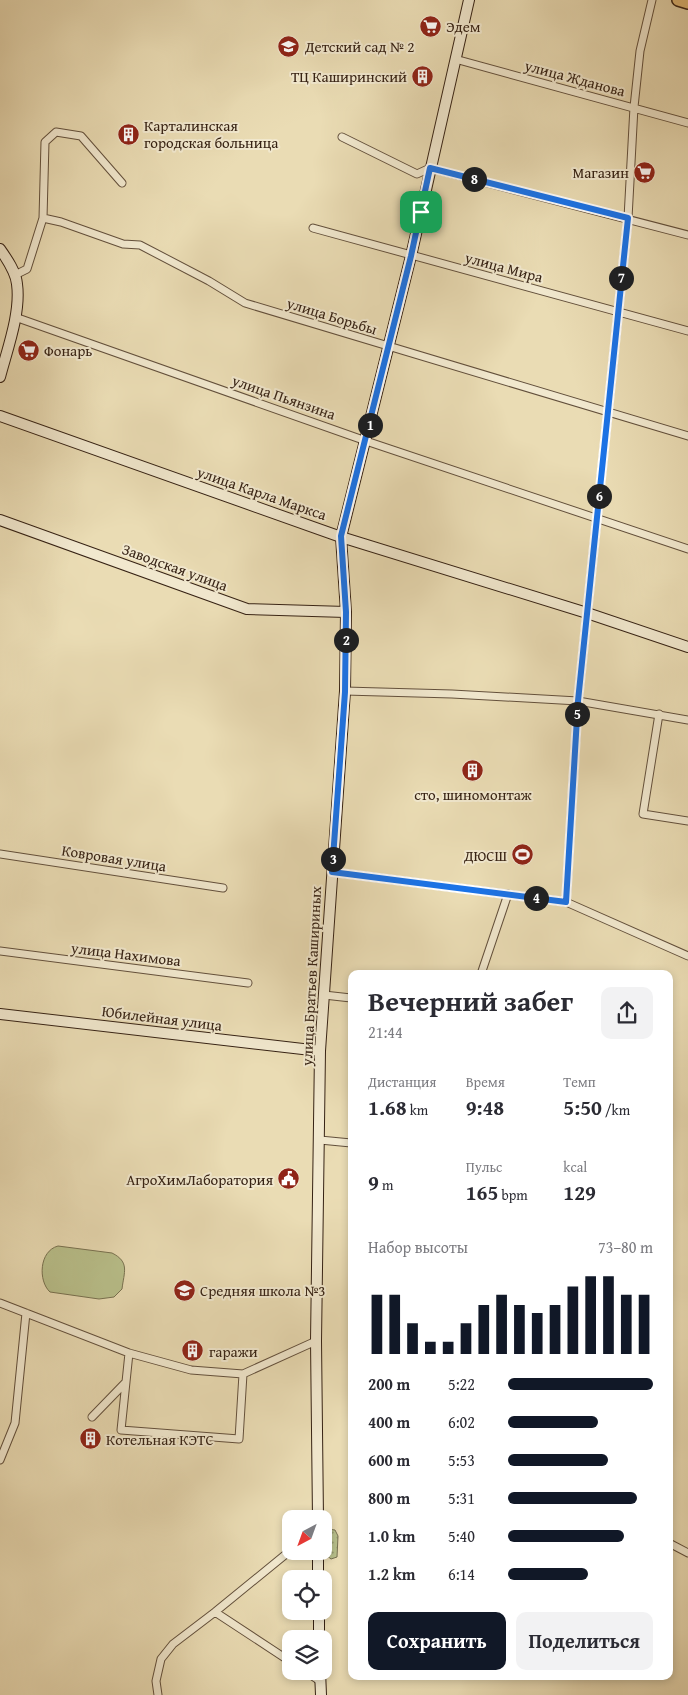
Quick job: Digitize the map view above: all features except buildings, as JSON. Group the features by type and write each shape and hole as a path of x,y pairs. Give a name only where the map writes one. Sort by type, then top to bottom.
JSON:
{"main road":[{"name":"улица Братьев Кашириных","path":"318,1510 316,1341 320,1051 345,692 346,612 341,536 411,256 469,0"},
{"path":"678,0 688,3"},
{"path":"0,249 8,260 15,276 17,292 15,317 0,377"},
{"name":"улица Карла Маркса","path":"0,416 341,536 587,613 688,647"},
{"name":"Заводская улица","path":"0,520 246,609 346,612"},
{"name":"Юбилейная улица","path":"0,1014 320,1051"},
{"path":"320,1680 321,1695"}],"street":[{"path":"566,902 578,701 628,218 634,108 640,51 652,0"},
{"name":"улица Жданова","path":"455,59 688,123"},
{"path":"15,276 27,269 43,218 44,142 56,132 82,136 122,183"},
{"path":"342,137 417,174 430,168 688,235"},
{"name":"улица Борьбы","path":"43,218 123,244 140,245 210,281 245,303 688,436"},
{"name":"улица Мира","path":"313,228 688,332"},
{"name":"улица Пьянзина","path":"15,317 366,441 688,549"},
{"path":"345,692 417,692 578,701 688,720"},
{"path":"659,714 643,814 688,821"},
{"name":"Ковровая улица","path":"0,854 223,888"},
{"path":"332,872 566,902 688,956"},
{"path":"482,970 508,894"},
{"name":"улица Нахимова","path":"0,951 248,983"},
{"path":"324,995 348,998"},
{"path":"320,1140 348,1143"},
{"path":"0,1303 129,1353 191,1370 243,1374 316,1341"},
{"path":"0,1460 15,1423 26,1313"},
{"path":"129,1353 121,1430 239,1439 243,1374"},
{"path":"92,1417 125,1383"},
{"path":"673,1545 688,1553"},
{"path":"158,1695 156,1681 161,1659 172,1644 282,1557"},
{"path":"215,1612 282,1656"}],"green space":[{"path":"58,1246 112,1253 118,1256 125,1268 122,1289 114,1297 99,1299 50,1292 44,1281 42,1267 47,1254"},
{"path":"332,1530 335,1530 338,1536 337,1557 332,1559"}],"place":[{"name":"Эдем","path":"430,26"},
{"name":"Детский сад № 2","path":"289,46"},
{"name":"ТЦ Каширинский","path":"423,76"},
{"name":"Карталинская городская больница","path":"128,134"},
{"name":"Магазин","path":"645,172"},
{"name":"Фонарь","path":"28,350"},
{"name":"сто, шиномонтаж","path":"473,771"},
{"name":"ДЮСШ","path":"523,855"},
{"name":"АгроХимЛаборатория","path":"289,1179"},
{"name":"Средняя школа №3","path":"184,1290"},
{"name":"гаражи","path":"193,1351"},
{"name":"Котельная КЭТС","path":"90,1439"}],"route":[{"path":"430,168 628,218 578,701 566,902 332,872 345,692 346,612 341,536 421,212 430,168"}]}
